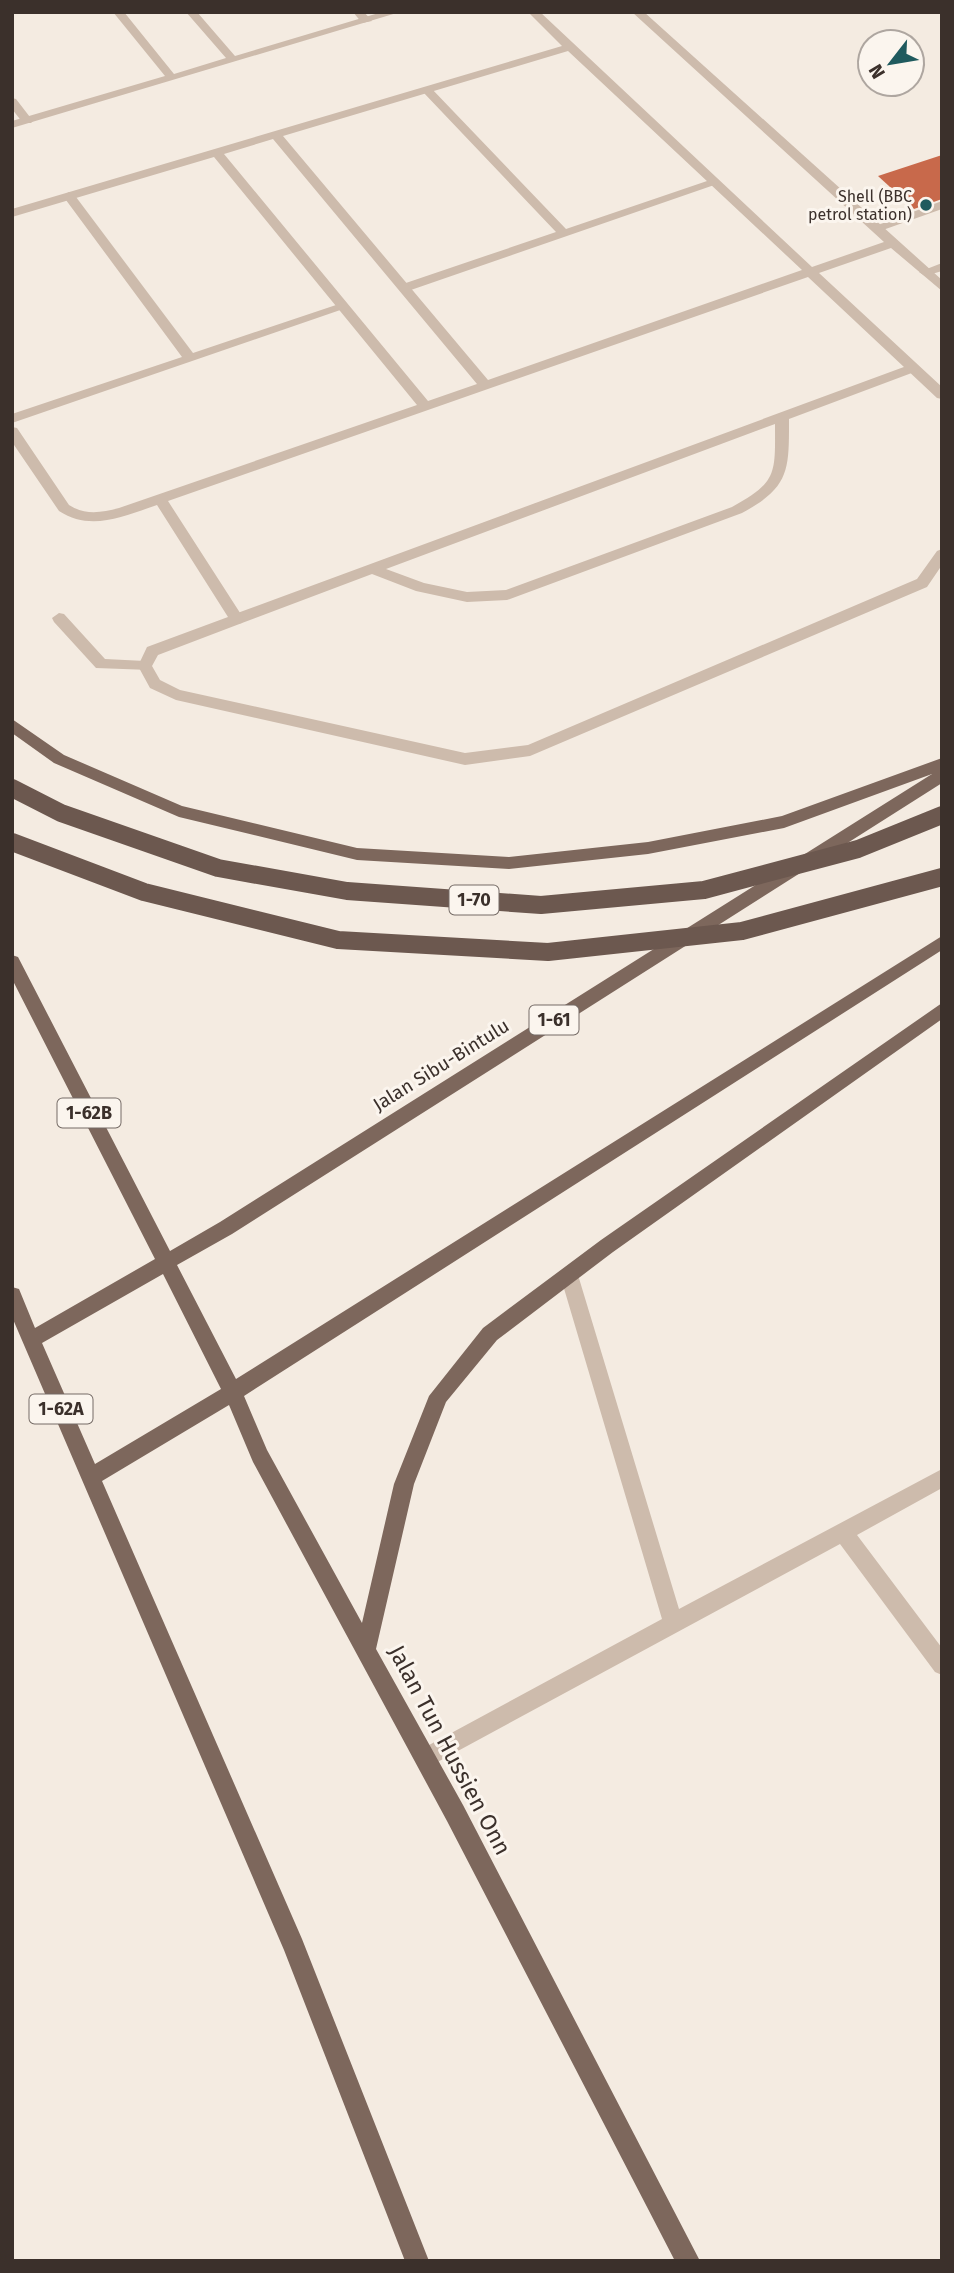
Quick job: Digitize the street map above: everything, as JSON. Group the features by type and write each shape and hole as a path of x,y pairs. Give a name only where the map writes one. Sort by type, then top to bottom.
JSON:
{"highway":[{"name":"1-70","path":"12,788 61,813 218,868 347,891 541,905 705,890 858,849 942,815"},
{"path":"12,842 144,892 338,940 548,952 742,931 942,877"}],"main road":[{"path":"12,725 59,760 179,811 357,854 509,863 648,848 784,822 942,764"},
{"name":"Jalan Sibu-Bintulu","path":"31,1340 166,1264 942,775"},
{"path":"417,2261 294,1947 92,1477 233,1392 942,942"},
{"name":"1-62B","path":"12,962 166,1264"},
{"path":"366,1650 404,1484 439,1396 489,1334 942,1010"},
{"name":"Jalan Tun Hussien Onn","path":"166,1264 233,1392 260,1456 425,1758 688,2261"},
{"name":"1-62A","path":"12,1295 92,1477"}],"street":[{"path":"117,12 172,78"},
{"path":"191,12 233,60"},
{"path":"12,125 233,60 362,17 395,12"},
{"path":"533,12 942,395"},
{"path":"638,12 942,287"},
{"path":"12,213 570,47"},
{"path":"427,90 564,234"},
{"path":"12,101 27,121"},
{"path":"275,135 485,385"},
{"path":"216,152 425,406"},
{"path":"404,288 714,183"},
{"path":"69,196 190,359"},
{"path":"876,228 942,205"},
{"path":"12,431 64,508 73,516 89,519 160,499 892,243"},
{"path":"925,272 942,267"},
{"path":"12,419 344,307"},
{"path":"145,666 152,651 912,368"},
{"path":"372,569 421,587 467,597 508,595 737,510 764,497 781,475 782,416"},
{"path":"160,499 237,619"},
{"path":"145,666 155,684 176,695 465,759 530,750 922,583 942,554"},
{"path":"59,618 101,664 145,666"},
{"path":"569,1275 674,1625"},
{"path":"425,1758 942,1478"},
{"path":"843,1532 942,1665"}],"building":[{"name":"Shell (BBC petrol station)","path":"942,155 942,199 914,209 878,176"}],"place":[{"name":"Shell (BBC petrol station)","path":"926,205"}]}
